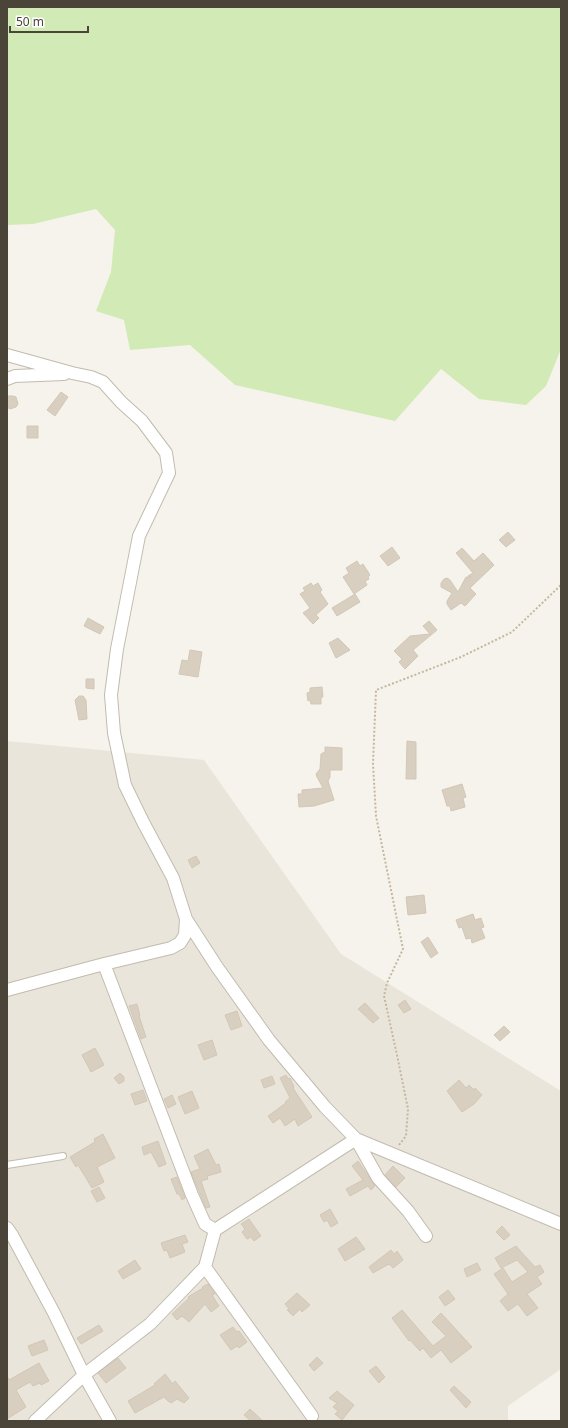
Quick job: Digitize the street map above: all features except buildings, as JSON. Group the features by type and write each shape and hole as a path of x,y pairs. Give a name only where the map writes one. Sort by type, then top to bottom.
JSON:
{"street":[{"path":"72,374 11,378 7,355 72,374 91,377 103,382 121,402 142,421 166,453 169,473 139,536 116,649 111,695 114,733 125,785 143,822 174,878 186,918 217,967 269,1040 325,1107 356,1139 378,1178 408,1211 426,1236"},
{"path":"7,990 171,948 180,943 185,935 186,918"},
{"path":"104,964 192,1195 205,1224 215,1230"},
{"path":"356,1139 561,1224"},
{"path":"35,1421 84,1375 150,1324 205,1267 215,1230 356,1139"},
{"path":"7,1228 54,1313 84,1375 110,1421"},
{"path":"205,1267 312,1416"}],"lane":[{"path":"7,1165 63,1156"}],"path":[{"path":"392,1154 406,1136 408,1109 384,996 387,983 402,949 376,816 373,764 376,690 461,657 512,632 561,586"}],"shaded area":[{"path":"7,741 204,760 341,954 561,1091 561,1369 508,1406 508,1421 7,1421"}],"green space":[{"path":"7,7 561,7 561,349 546,386 526,405 479,399 441,369 395,421 235,385 190,345 130,350 124,320 96,311 111,272 115,230 96,209 33,224 7,225"}]}
